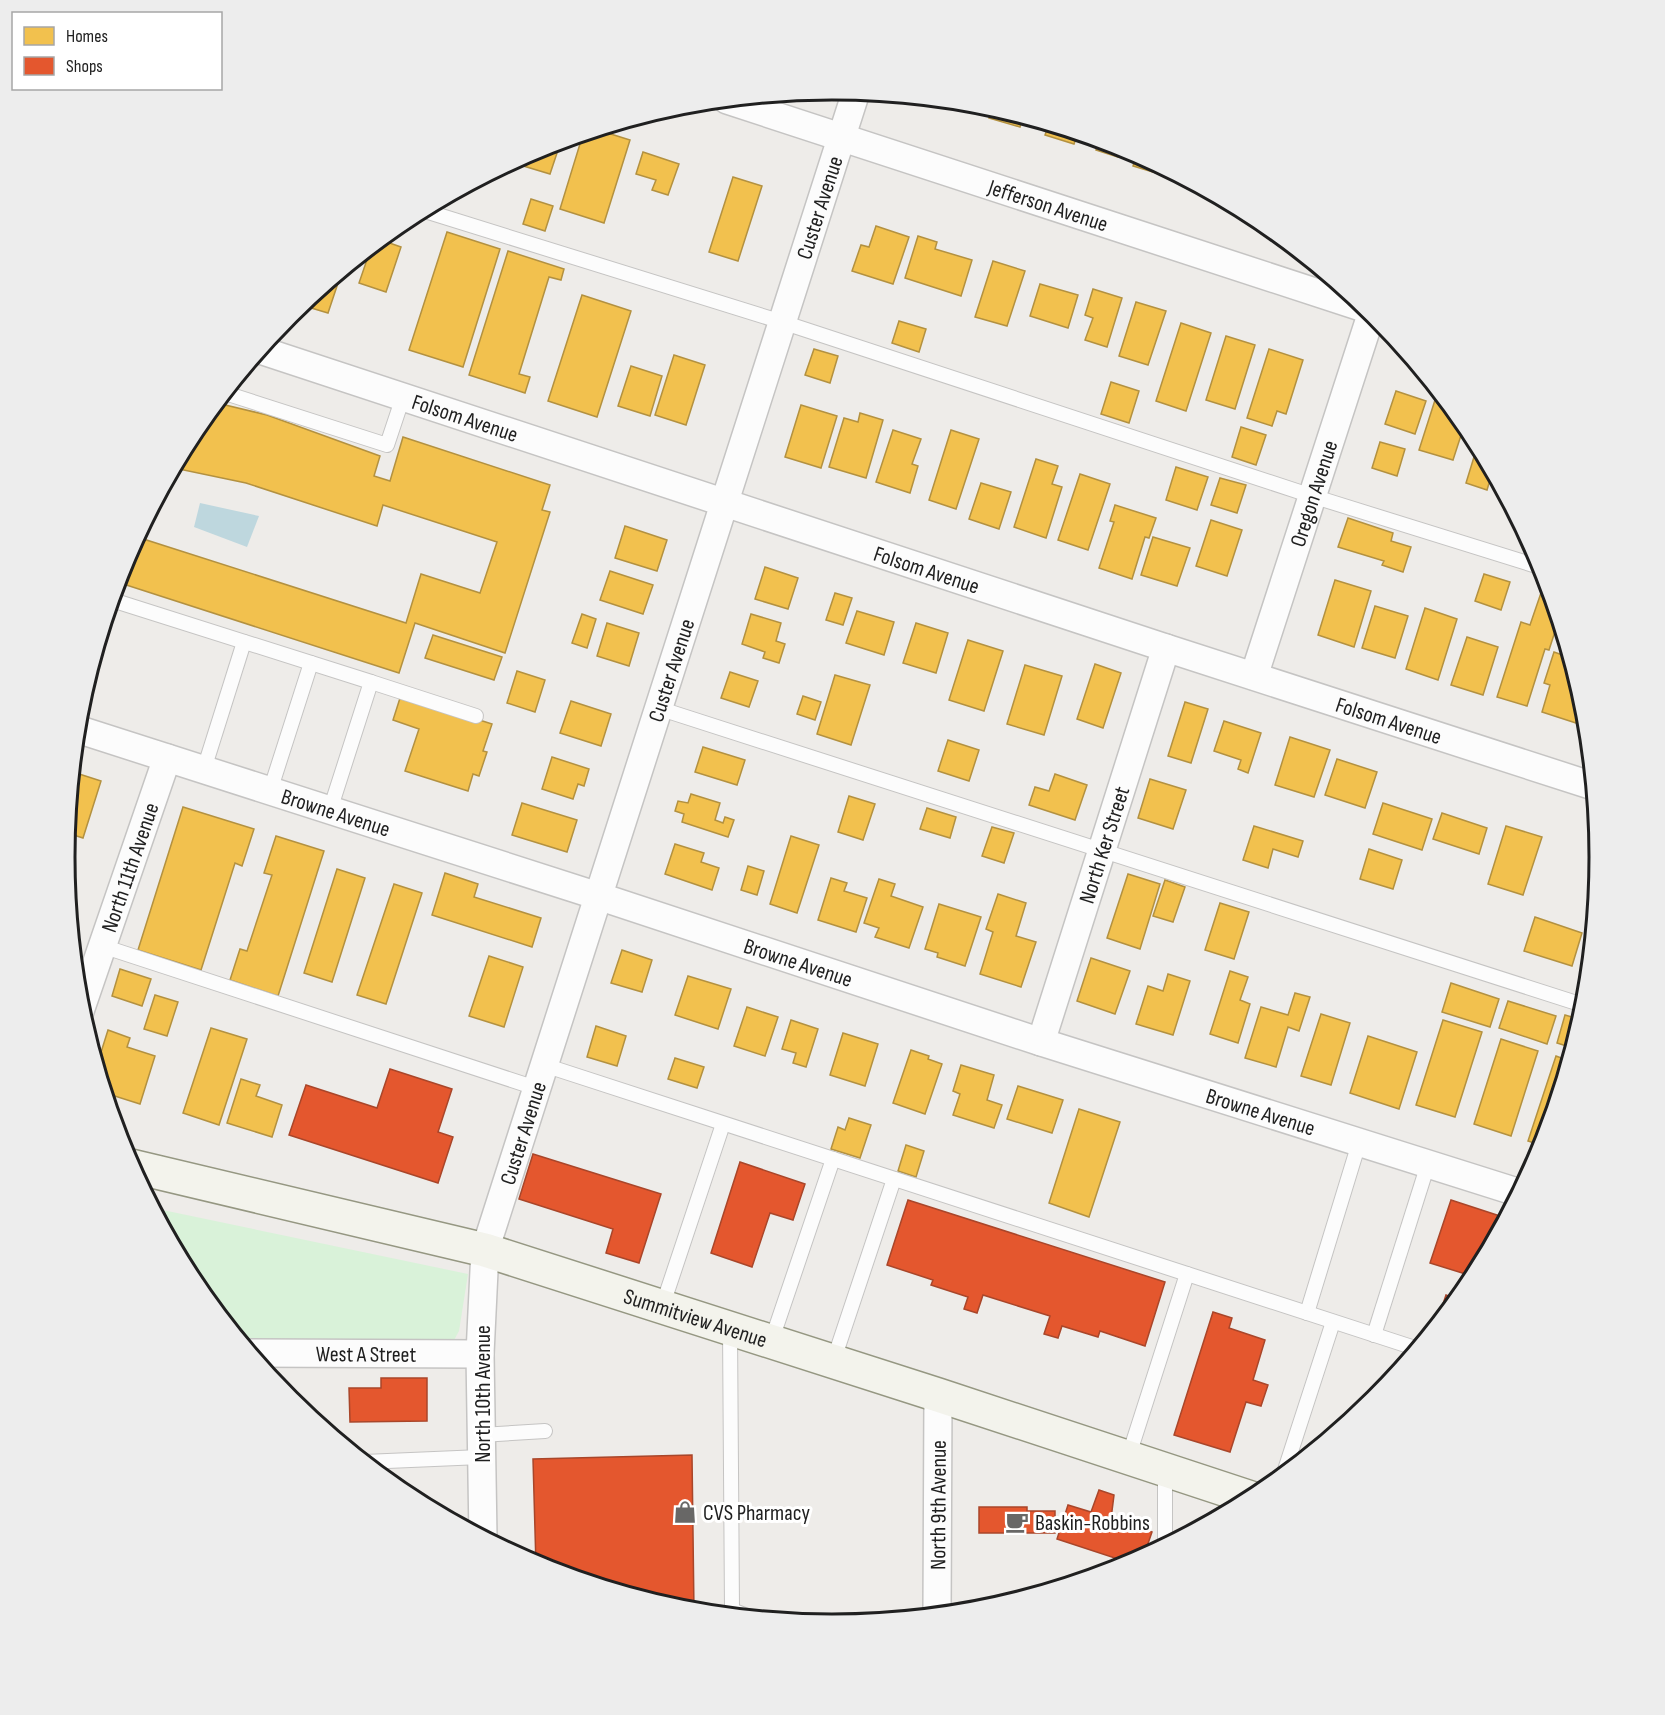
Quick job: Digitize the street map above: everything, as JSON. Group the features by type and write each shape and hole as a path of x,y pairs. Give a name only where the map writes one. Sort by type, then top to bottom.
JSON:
{"main road":[{"name":"Summitview Avenue","path":"142,1169 485,1250 1241,1495"}],"street":[{"name":"Custer Avenue","path":"485,1250 853,101"},
{"name":"Jefferson Avenue","path":"743,105 1349,304"},
{"name":"Oregon Avenue","path":"1254,676 1368,322"},
{"name":"Folsom Avenue","path":"268,353 1586,784"},
{"name":"North Ker Street","path":"1041,1042 1166,648"},
{"name":"Browne Avenue","path":"86,732 598,896 1041,1042 1513,1191"},
{"name":"North 11th Avenue","path":"87,990 166,758"},
{"name":"North 10th Avenue","path":"483,1529 480,1354 485,1250"},
{"name":"West A Street","path":"261,1354 480,1354"},
{"name":"North 9th Avenue","path":"937,1608 938,1395"}],"lane":[{"path":"434,214 782,322 1312,496 1530,564"},
{"path":"232,395 387,445 403,397"},
{"path":"120,602 476,716"},
{"path":"204,769 244,642"},
{"path":"270,791 311,663"},
{"path":"330,810 371,682"},
{"path":"658,708 1575,1003"},
{"path":"102,946 540,1077 723,1124 1410,1347"},
{"path":"662,1308 723,1124"},
{"path":"1307,1314 1359,1143"},
{"path":"771,1342 833,1160"},
{"path":"1374,1335 1428,1164"},
{"path":"833,1362 894,1179"},
{"path":"1128,1458 1187,1275"},
{"path":"1287,1463 1333,1322"},
{"path":"730,1329 732,1609"},
{"path":"375,1461 481,1446 545,1431"},
{"path":"1165,1470 1165,1538"}],"green space":[{"path":"162,1210 468,1274 459,1331 453,1342 252,1343 203,1278"}],"water":[{"path":"200,503 259,516 247,547 194,527"}],"building: Homes":[{"path":"989,117 1021,124 1020,127"},
{"path":"1046,131 1076,140 1074,144 1045,135"},
{"path":"610,134 630,140 604,223 560,209 580,143"},
{"path":"1097,148 1118,157 1118,157 1096,150"},
{"path":"557,152 550,174 524,166"},
{"path":"643,152 679,164 668,195 652,190 656,180 636,174"},
{"path":"1134,163 1157,173 1133,166"},
{"path":"733,177 762,186 738,261 709,252"},
{"path":"531,199 553,206 545,231 523,224"},
{"path":"876,226 909,237 893,284 852,271 861,245 869,247"},
{"path":"447,232 500,249 463,367 409,350"},
{"path":"918,236 937,242 935,249 972,260 961,296 905,278"},
{"path":"390,243 401,247 386,292 359,283 367,260"},
{"path":"508,251 564,269 561,280 549,277 519,374 530,377 525,393 469,375"},
{"path":"993,261 1025,271 1007,326 975,317"},
{"path":"338,284 328,313 312,308"},
{"path":"1040,284 1078,295 1068,328 1030,316"},
{"path":"1093,289 1122,298 1107,347 1085,340 1093,318 1085,315"},
{"path":"582,295 631,311 597,417 548,401"},
{"path":"1136,302 1166,311 1148,365 1119,356"},
{"path":"899,321 926,329 919,352 892,343"},
{"path":"1181,323 1211,333 1186,411 1156,401"},
{"path":"1226,336 1255,345 1235,409 1206,400"},
{"path":"814,349 838,356 830,383 805,375"},
{"path":"1269,349 1303,360 1286,414 1277,411 1272,426 1247,418"},
{"path":"674,355 705,365 686,425 655,415"},
{"path":"631,366 662,376 650,416 618,406"},
{"path":"1111,382 1139,391 1129,423 1101,414"},
{"path":"1396,391 1426,401 1415,434 1385,424"},
{"path":"1435,399 1461,436 1453,460 1419,450"},
{"path":"226,405 267,415 380,456 374,476 390,481 403,437 550,485 542,510 550,512 505,653 415,623 399,673 126,585 145,540 406,623 421,574 480,593 497,542 383,505 377,526 246,483 182,470"},
{"path":"801,405 837,416 821,468 785,457"},
{"path":"860,413 883,420 866,478 829,467 844,418 858,422"},
{"path":"1241,427 1266,435 1256,465 1232,457"},
{"path":"893,430 921,439 912,464 918,466 910,493 876,482"},
{"path":"951,430 979,439 956,509 929,500"},
{"path":"1380,442 1405,449 1397,476 1372,468"},
{"path":"1474,456 1490,481 1487,490 1466,483"},
{"path":"1036,459 1058,466 1052,484 1062,487 1046,538 1014,527"},
{"path":"1176,467 1208,477 1197,510 1166,500"},
{"path":"1080,474 1110,484 1088,550 1058,540"},
{"path":"1220,478 1246,485 1237,513 1211,505"},
{"path":"981,483 1011,492 999,529 969,519"},
{"path":"1115,505 1156,518 1149,538 1145,537 1132,579 1099,568 1114,522 1110,521"},
{"path":"1348,518 1393,533 1391,541 1411,547 1403,572 1382,565 1384,561 1338,547"},
{"path":"1211,520 1242,530 1227,576 1196,566"},
{"path":"625,526 667,540 657,571 615,558"},
{"path":"1153,537 1190,548 1177,586 1141,575"},
{"path":"765,567 798,578 788,609 755,599"},
{"path":"610,571 653,585 643,614 600,600"},
{"path":"1484,574 1510,582 1501,610 1475,601"},
{"path":"1335,580 1371,591 1354,647 1318,635"},
{"path":"1541,592 1555,631 1549,650 1545,649 1527,706 1497,697 1521,622 1530,625"},
{"path":"835,593 852,598 843,625 826,620"},
{"path":"1375,606 1408,616 1395,658 1362,648"},
{"path":"1425,608 1457,619 1438,680 1406,669"},
{"path":"857,611 894,622 884,655 846,643"},
{"path":"582,614 596,619 587,648 572,643"},
{"path":"751,614 781,623 776,641 785,644 779,663 763,658 765,652 742,644"},
{"path":"607,623 639,633 629,666 597,656"},
{"path":"916,623 948,633 936,673 903,663"},
{"path":"433,635 502,657 494,680 425,658"},
{"path":"1467,637 1498,647 1483,695 1451,685"},
{"path":"968,640 1003,651 984,711 949,700"},
{"path":"1554,652 1562,655 1577,724 1542,712 1550,685 1544,683"},
{"path":"1095,664 1121,673 1103,728 1077,719"},
{"path":"1025,665 1062,676 1044,735 1007,724"},
{"path":"517,671 545,680 535,712 507,703"},
{"path":"730,672 758,681 749,707 721,698"},
{"path":"835,675 870,685 851,745 817,734"},
{"path":"401,695 492,724 483,751 487,752 479,776 473,774 468,791 405,771 419,729 393,720"},
{"path":"803,696 821,702 815,720 797,714"},
{"path":"571,701 611,714 601,746 560,733"},
{"path":"1185,702 1208,709 1191,763 1168,756"},
{"path":"1224,721 1261,733 1248,773 1238,769 1241,760 1214,751"},
{"path":"1290,737 1330,750 1314,797 1275,785"},
{"path":"948,740 979,750 969,781 938,771"},
{"path":"703,747 745,760 737,785 695,772"},
{"path":"552,757 589,769 584,786 578,784 573,799 542,789"},
{"path":"1337,759 1377,772 1365,808 1325,795"},
{"path":"80,774 101,781 83,838 76,836"},
{"path":"1055,774 1087,785 1075,820 1029,805 1035,787 1049,791"},
{"path":"1150,779 1186,790 1173,829 1138,818"},
{"path":"691,794 720,803 715,820 723,823 725,817 734,820 728,837 682,822 684,814 675,811 678,801 688,803"},
{"path":"849,796 875,804 863,840 838,832"},
{"path":"522,803 577,820 567,852 512,835"},
{"path":"1383,803 1432,819 1422,850 1373,834"},
{"path":"183,807 254,829 242,866 235,863 201,970 138,950"},
{"path":"927,808 956,817 950,838 920,829"},
{"path":"1442,813 1487,828 1479,854 1433,839"},
{"path":"1254,826 1303,841 1298,857 1273,849 1268,868 1243,860"},
{"path":"1506,826 1542,837 1523,895 1488,884"},
{"path":"992,827 1014,833 1004,863 982,856"},
{"path":"276,836 324,851 278,996 230,980 240,949 247,951 272,875 264,873"},
{"path":"791,836 819,845 797,913 770,904"},
{"path":"675,844 704,853 701,862 719,868 712,890 665,874"},
{"path":"1369,849 1402,860 1393,889 1360,879"},
{"path":"748,866 764,871 757,895 741,890"},
{"path":"337,869 365,878 332,982 304,973"},
{"path":"445,873 478,884 474,897 541,918 532,947 432,915"},
{"path":"1128,874 1160,884 1140,949 1107,938"},
{"path":"831,878 847,883 844,891 867,898 856,932 818,920"},
{"path":"879,879 895,884 891,896 923,907 909,948 875,937 879,928 864,923"},
{"path":"1165,880 1185,887 1173,922 1153,916"},
{"path":"394,884 422,893 386,1004 357,995"},
{"path":"998,894 1026,903 1016,936 1036,942 1021,987 980,974 993,932 986,929"},
{"path":"1220,903 1249,912 1234,959 1205,950"},
{"path":"939,904 981,917 965,966 937,957 938,953 925,949"},
{"path":"1535,917 1582,933 1572,966 1524,951"},
{"path":"622,950 652,960 642,992 611,983"},
{"path":"489,956 523,967 504,1027 469,1016"},
{"path":"1091,958 1130,971 1115,1014 1077,1001"},
{"path":"120,969 151,979 142,1006 112,996"},
{"path":"1230,971 1248,977 1240,1000 1250,1004 1238,1043 1210,1034"},
{"path":"1168,974 1190,981 1173,1035 1136,1024 1148,986 1163,991"},
{"path":"688,976 731,989 718,1029 675,1015"},
{"path":"1451,983 1499,999 1490,1027 1442,1012"},
{"path":"1295,993 1310,997 1299,1031 1288,1027 1276,1067 1245,1058 1261,1007 1288,1015"},
{"path":"155,995 178,1002 167,1036 144,1029"},
{"path":"1508,1001 1556,1016 1547,1044 1499,1028"},
{"path":"747,1007 778,1017 765,1056 734,1046"},
{"path":"1321,1014 1350,1023 1331,1085 1301,1076"},
{"path":"1565,1015 1572,1017 1566,1046 1557,1043"},
{"path":"791,1020 818,1029 806,1067 793,1063 796,1053 782,1049"},
{"path":"1443,1020 1482,1032 1455,1117 1416,1105"},
{"path":"596,1026 626,1036 617,1066 587,1057"},
{"path":"211,1028 247,1039 219,1125 183,1113"},
{"path":"108,1030 130,1038 127,1047 155,1056 140,1104 113,1096 101,1053"},
{"path":"843,1033 878,1044 865,1086 830,1075"},
{"path":"1368,1036 1417,1052 1399,1109 1350,1093"},
{"path":"1501,1039 1538,1051 1511,1136 1474,1124"},
{"path":"911,1050 929,1056 928,1059 942,1064 925,1114 893,1103"},
{"path":"1556,1056 1563,1059 1550,1101 1534,1143 1528,1141"},
{"path":"675,1058 704,1067 697,1088 668,1079"},
{"path":"961,1065 994,1075 987,1100 1002,1105 994,1128 953,1115 960,1094 953,1091"},
{"path":"241,1079 260,1085 256,1096 282,1105 272,1137 227,1123"},
{"path":"1018,1086 1063,1100 1052,1133 1007,1119"},
{"path":"1079,1109 1120,1122 1089,1217 1049,1203"},
{"path":"849,1118 871,1125 860,1158 831,1149 838,1127 845,1130"},
{"path":"906,1145 924,1151 916,1177 898,1171"}],"building: Shops":[{"path":"390,1069 452,1089 438,1132 453,1137 438,1183 289,1135 306,1085 377,1108"},
{"path":"533,1154 661,1194 639,1263 606,1253 613,1229 519,1199"},
{"path":"740,1162 805,1184 793,1220 770,1213 752,1267 711,1253"},
{"path":"908,1200 1165,1282 1145,1346 1100,1331 1098,1337 1062,1326 1058,1338 1044,1334 1050,1316 983,1295 977,1313 964,1309 968,1297 931,1285 933,1280 887,1265"},
{"path":"1451,1200 1500,1216 1465,1274 1430,1263"},
{"path":"1213,1312 1232,1318 1229,1328 1265,1340 1253,1380 1268,1385 1261,1406 1246,1402 1230,1452 1174,1435"},
{"path":"381,1378 427,1378 427,1421 350,1422 349,1388 381,1388"},
{"path":"692,1455 694,1602 636,1589 589,1575 536,1554 533,1459"},
{"path":"1099,1490 1114,1495 1111,1519 1152,1532 1147,1546 1117,1559 1057,1539 1068,1505 1091,1512"},
{"name":"Baskin-Robbins","path":"979,1507 1027,1507 1027,1511 1055,1511 1055,1533 979,1533"}],"place":[{"name":"CVS Pharmacy","path":"685,1512"},
{"name":"Baskin-Robbins","path":"1017,1522"}]}
